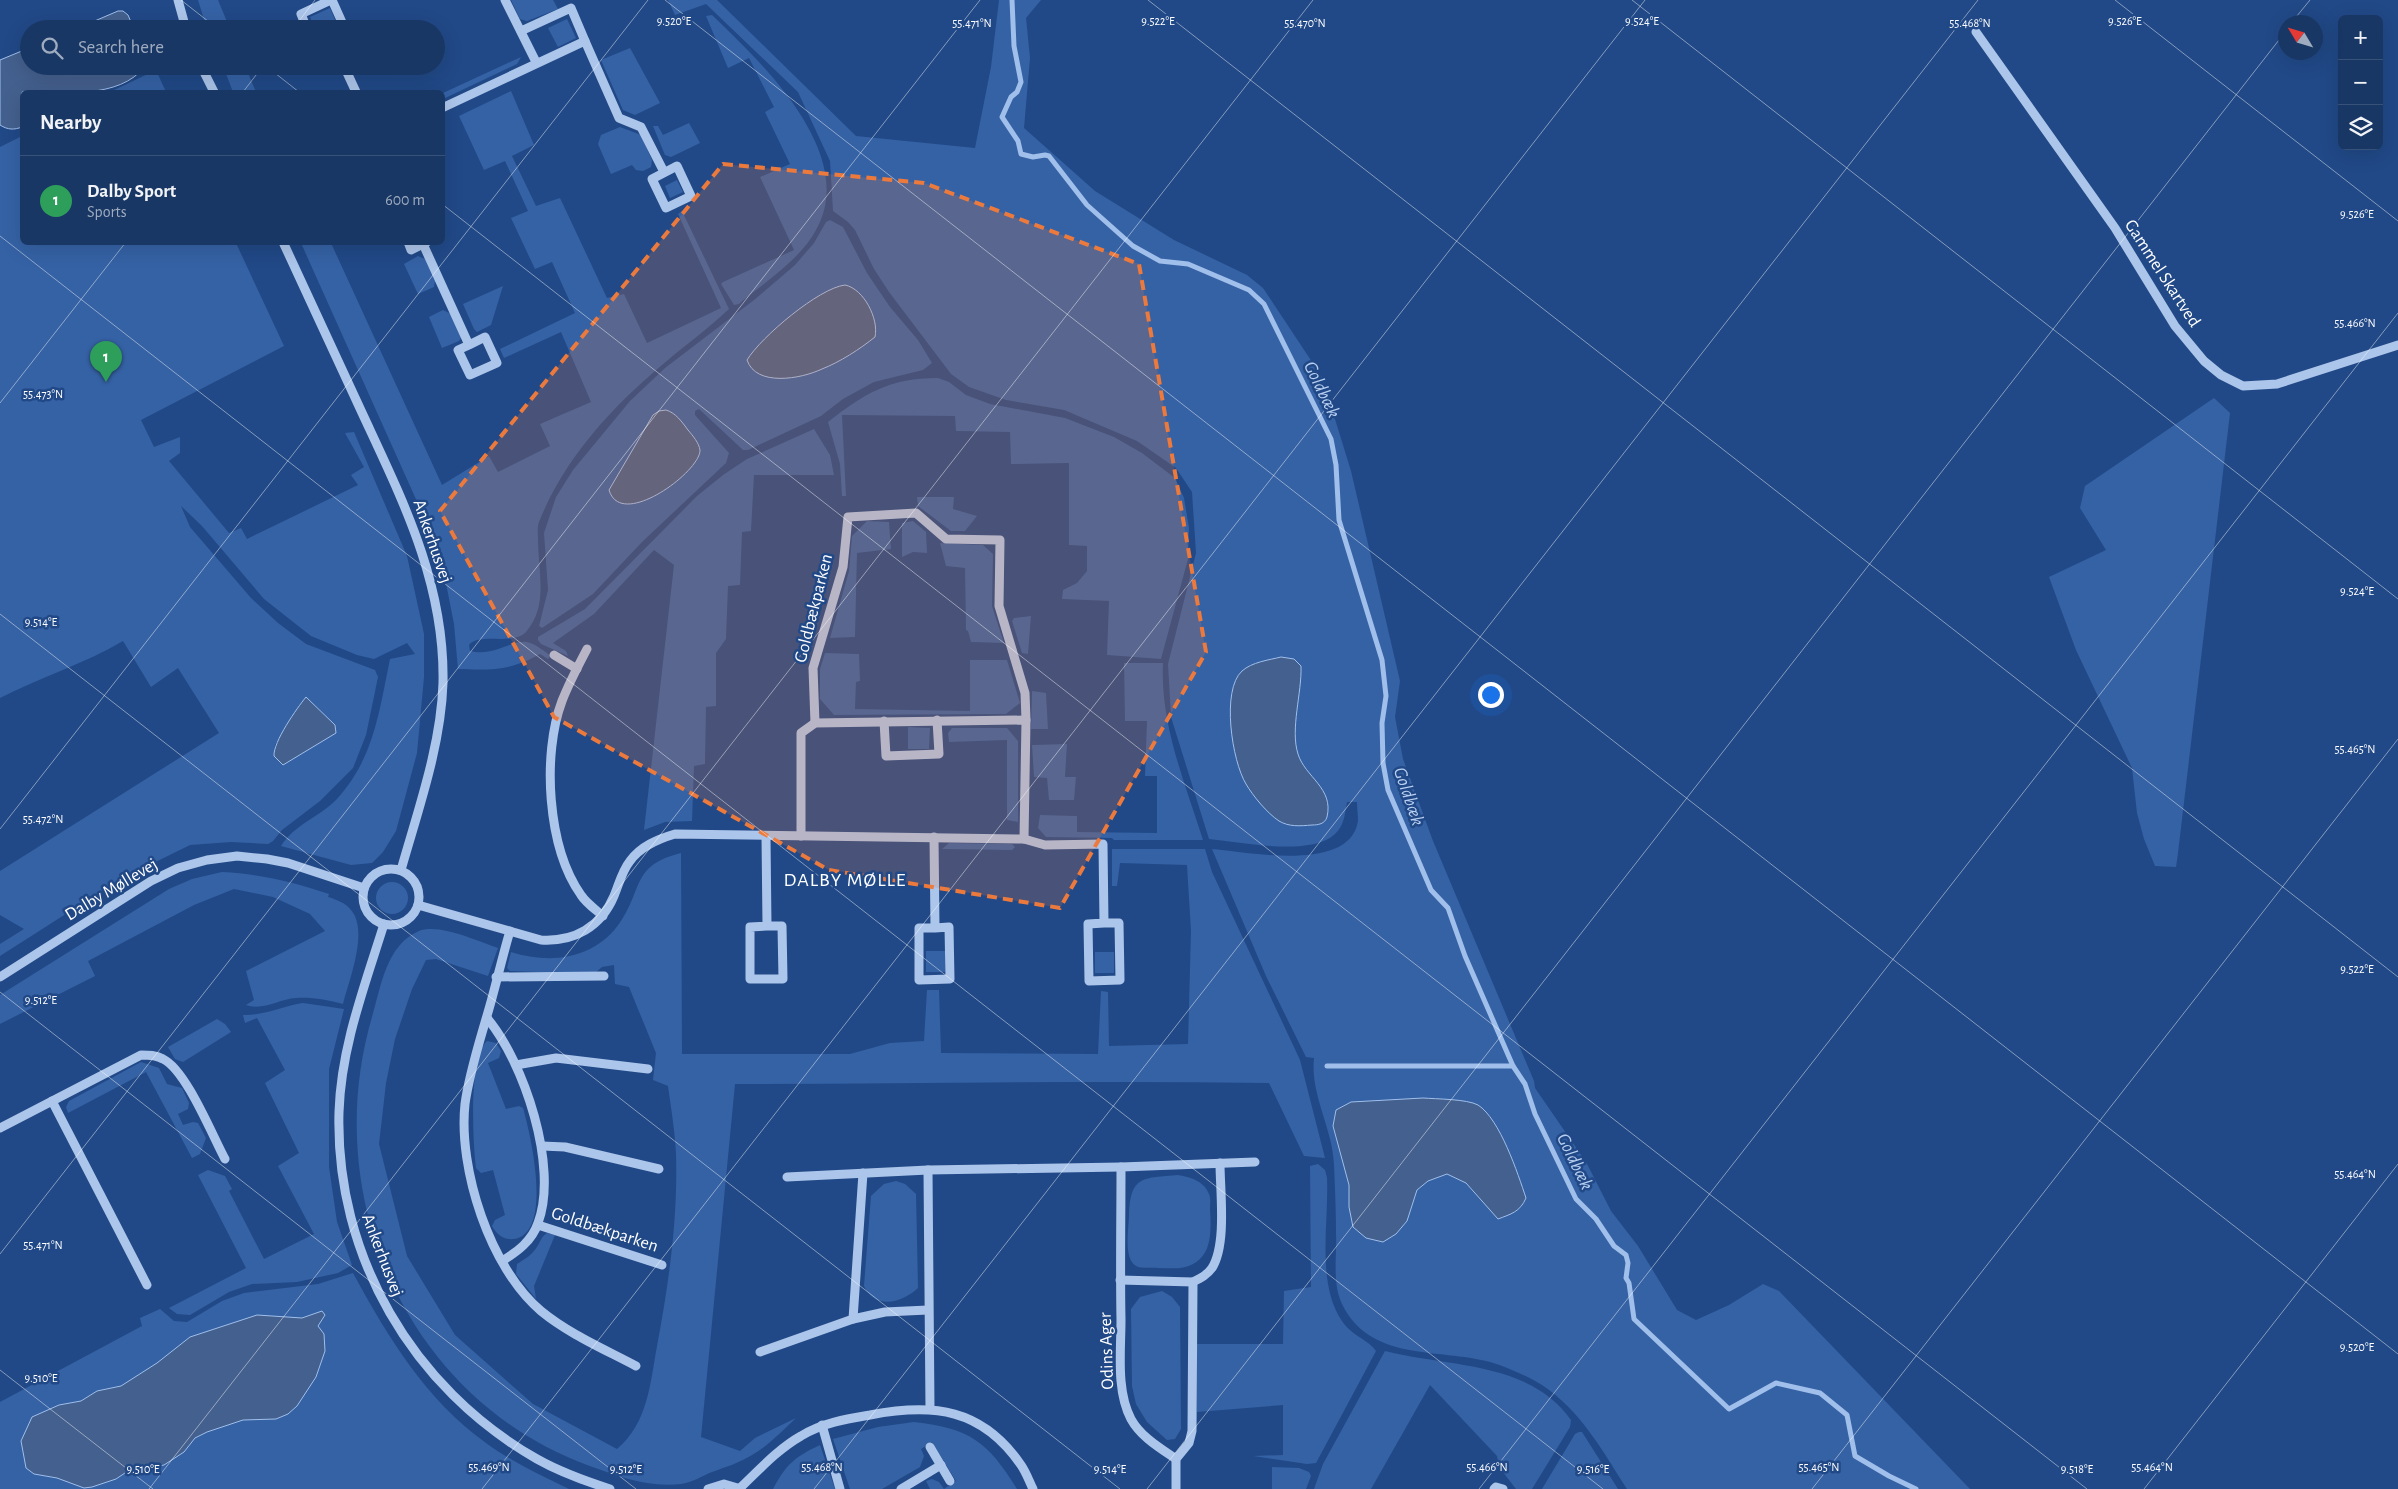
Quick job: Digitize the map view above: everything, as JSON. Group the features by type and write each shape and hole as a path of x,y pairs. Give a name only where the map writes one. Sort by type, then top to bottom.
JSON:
{"street":[{"path":"178,0 184,20"},
{"path":"303,20 301,14 331,0 341,20"},
{"path":"505,0 536,62"},
{"path":"520,31 571,8 620,118 641,127 664,172"},
{"name":"Gammel Skartved","path":"1976,32 2115,228 2175,326 2204,362 2221,375 2243,386 2277,384 2398,345"},
{"path":"445,107 536,62 585,41"},
{"path":"206,75 213,90"},
{"path":"348,75 355,90"},
{"path":"677,166 691,196 666,208 652,179 664,172 677,166"},
{"name":"Ankerhusvej","path":"284,245 405,506 435,596 443,683 438,724 424,791 401,870"},
{"path":"409,245 411,250 421,245"},
{"path":"426,245 469,344"},
{"path":"485,337 497,363 470,375 458,350 469,344 485,337"},
{"name":"Goldbækparken","path":"815,722 813,668 843,567 848,517 916,513 946,539 1000,540 999,606 1025,693 1024,838"},
{"path":"587,649 562,702 554,734 549,772 551,802 557,840 581,896 603,916"},
{"path":"554,656 577,669"},
{"path":"884,720 886,756 939,754 937,720"},
{"path":"801,836 801,733 815,722 1026,720"},
{"path":"418,906 541,940 556,941 578,935 593,927 603,916 630,860 656,839 675,834 766,837 1024,838 1045,845 1103,844 1104,923"},
{"path":"766,837 767,926"},
{"path":"934,837 935,928"},
{"name":"Dalby Møllevej","path":"0,977 151,881 178,868 207,860 237,856 267,859 364,888"},
{"path":"383,870 401,870 410,876 416,885 419,895 418,906 412,915 394,925 375,921 364,907 364,888 368,880 383,870"},
{"path":"1104,923 1119,923 1120,980 1089,980 1088,924 1104,923"},
{"name":"Ankerhusvej","path":"384,924 357,1010 345,1060 340,1111 341,1162 349,1213 365,1262 383,1303 406,1341 434,1376 465,1408 500,1436 538,1460 578,1478 610,1489"},
{"path":"750,926 767,926 782,926 783,979 750,979 750,926"},
{"path":"919,928 935,928 949,928 950,979 919,980 919,928"},
{"path":"510,932 471,1072 465,1105 466,1153 484,1221 502,1261 521,1289 540,1310 557,1322 636,1366"},
{"path":"496,977 604,976"},
{"name":"Goldbækparken","path":"487,1018 497,1030 516,1064 542,1146 546,1182 538,1224 528,1241 517,1252 502,1261"},
{"path":"0,1128 140,1055 156,1055 165,1059 180,1072 225,1159"},
{"path":"516,1064 556,1058 648,1069"},
{"path":"52,1101 147,1285"},
{"path":"542,1146 565,1147 659,1169"},
{"path":"787,1177 928,1170 1121,1167 1254,1162"},
{"path":"1120,1280 1193,1282 1205,1276 1218,1256 1220,1243 1220,1163"},
{"name":"Odins Ager","path":"1121,1167 1120,1280 1122,1385 1125,1404 1131,1419 1147,1438 1176,1459"},
{"path":"928,1170 930,1408"},
{"path":"853,1319 863,1173"},
{"name":"Goldbækparken","path":"538,1224 662,1265"},
{"path":"1176,1489 1176,1459 1189,1443 1192,1430 1193,1282"},
{"path":"760,1352 853,1319 885,1312 928,1310"},
{"path":"708,1489 724,1484 740,1489 800,1437 822,1425 903,1409 930,1408 966,1418 992,1433 1009,1449 1023,1467 1033,1489"},
{"path":"822,1425 840,1489"},
{"path":"930,1446 950,1481"},
{"path":"901,1489 941,1465"},
{"path":"1494,1489 1496,1487 1502,1489"}],"highlighted area":[{"path":"723,164 924,183 1139,264 1206,652 1060,908 829,870 554,717 440,511"}],"shaded area":[{"path":"198,0 218,0 226,20 204,20"},
{"path":"511,0 553,0 558,9 527,21 520,19"},
{"path":"668,0 717,0 856,136 975,148 991,67 999,0 1041,0 1026,18 1030,58 1024,128 1095,191 1174,240 1247,275 1263,288 1322,377 1351,471 1400,681 1395,717 1403,759 1433,841 1534,1081 1535,1088 1586,1162 1611,1211 1638,1246 1677,1310 1696,1320 1729,1305 1763,1284 1779,1291 1970,1489 1627,1489 1590,1432 1556,1395 1542,1385 1517,1372 1490,1362 1407,1350 1387,1344 1370,1336 1354,1323 1342,1304 1337,1287 1333,1152 1315,1085 1314,1058 1306,1057 1266,976 1212,849 1295,856 1318,854 1337,848 1351,837 1358,821 1357,802 1347,802 1342,824 1335,834 1324,841 1310,845 1257,845 1209,839 1171,717 1168,664 1196,553 1192,492 1176,468 1137,441 1064,410 1006,400 969,387 951,374 889,292 874,269 855,230 833,211 830,161 798,92 706,4 675,15"},
{"path":"330,8 335,20 311,20 310,17"},
{"path":"118,11 123,11 130,20 97,20"},
{"path":"712,15 755,58 799,112 815,141 825,171 826,201 816,230 809,241 781,270 739,304 734,305 721,284 723,282 794,250 760,177 790,164 765,112 774,107 749,58 728,68 706,16"},
{"path":"567,19 576,38 558,47 548,28"},
{"path":"630,48 660,103 635,115 623,110 601,60"},
{"path":"20,52 20,75 136,75 121,84 99,90 20,90 20,128 8,129 0,125 0,60"},
{"path":"521,57 517,64 445,98 445,92"},
{"path":"146,75 158,75 165,90 114,90"},
{"path":"226,75 249,75 255,90 232,90"},
{"path":"511,91 534,145 512,156 536,206 560,198 607,298 624,294 647,343 721,308 678,214 682,211 729,309 625,399 607,417 575,456 549,499 538,524 541,588 538,611 533,622 526,632 520,636 505,639 480,639 469,645 470,651 487,652 514,643 527,642 537,646 551,656 548,659 540,654 519,664 500,668 458,669 454,624 445,578 428,526 302,245 332,245 442,485 489,456 498,472 550,446 540,424 591,402 561,332 504,358 500,349 575,313 552,262 535,269 511,218 528,211 505,161 484,170 459,116"},
{"path":"689,123 700,143 671,157 665,155 653,126 658,126 663,135"},
{"path":"620,127 641,135 652,160 651,167 643,171 636,170 632,165 611,174 598,144 601,135"},
{"path":"20,137 20,245 237,245 284,346 141,420 154,447 180,437 180,453 169,461 229,533 241,528 247,539 358,485 351,475 364,467 345,433 354,432 407,556 424,634 424,677 417,753 396,831 383,852 372,863 351,865 281,846 293,832 336,800 349,784 359,768 373,734 390,659 415,654 407,643 374,659 357,655 311,636 264,599 202,526 181,506 190,527 251,598 278,623 306,644 375,670 378,677 366,735 353,768 320,801 282,830 268,844 231,842 190,845 119,880 0,956 0,944 24,929 0,915 0,871 219,733 178,668 151,687 123,641 93,657 0,698 0,147","holes":["306,697 335,725 336,729 283,765 274,756 275,745"]},
{"path":"677,180 683,192 670,198 665,186"},
{"path":"830,220 843,227 867,273 890,307 918,340 932,363 923,370 874,382 843,399 821,416 748,450 743,450 699,409 695,411 695,415 729,453 726,463 642,542 593,594 542,628 539,626 548,590 544,533 556,497 573,470 630,401 665,368 754,300 795,265 814,243 826,222"},
{"path":"418,256 425,259 435,281 434,287 418,294 404,264"},
{"path":"845,285 858,292 869,306 875,322 875,337 836,363 803,376 791,378 769,377 752,369 747,360 754,350 777,327 806,304 834,288"},
{"path":"503,286 491,325 477,332 463,304"},
{"path":"443,310 451,314 461,338 459,341 442,348 429,317"},
{"path":"938,378 949,382 966,395 990,404 1065,418 1114,437 1142,453 1175,478 1184,498 1189,528 1188,559 1161,659 1107,655 1109,601 1062,599 1063,590 1077,583 1087,571 1087,546 1069,545 1069,463 1011,464 1010,432 956,431 955,416 842,415 846,496 842,496 840,464 828,422 866,395 879,389 906,381"},
{"path":"2214,398 2230,413 2178,853 2176,867 2155,866 2144,839 2137,813 2132,768 2076,650 2049,577 2106,550 2080,508 2085,486"},
{"path":"666,410 678,418 696,440 700,450 697,459 675,483 659,493 643,501 628,504 616,501 609,490 653,415 659,411"},
{"path":"814,429 830,455 834,475 754,475 751,531 742,532 740,585 728,586 726,639 716,653 716,706 706,707 705,764 694,766 692,821 665,822 644,830 674,565 654,550 594,614 553,643 566,651 568,656 541,644 538,637 585,609 697,496 723,475 747,459"},
{"path":"917,497 954,497 953,509 977,516 965,531 951,531 918,506"},
{"path":"867,521 889,522 891,549 857,553 855,637 830,638 849,571 852,536"},
{"path":"913,521 926,532 927,553 913,552 902,557 902,523"},
{"path":"940,543 983,545 993,554 992,606 1004,643 971,642 966,630 965,568 946,566"},
{"path":"1031,616 1028,654 1022,653 1012,621 1014,618"},
{"path":"825,653 859,654 860,681 856,682 855,709 970,711 970,660 1007,660 1020,703 1006,714 834,715 820,699 820,669"},
{"path":"1281,657 1294,659 1301,666 1295,734 1296,744 1302,762 1323,790 1326,798 1328,807 1327,817 1323,823 1319,824 1291,825 1274,818 1246,784 1233,743 1230,709 1236,680 1242,671 1251,665"},
{"path":"1124,663 1163,663 1165,708 1170,731 1175,753 1203,840 1114,840 1112,838 1046,837 1038,828 1040,815 1077,816 1077,832 1157,833 1157,776 1145,776 1147,721 1125,721"},
{"path":"1032,691 1046,693 1048,729 1031,729"},
{"path":"306,697 335,725 336,733 283,765 274,756 277,742 286,725"},
{"path":"908,727 930,728 929,749 908,749"},
{"path":"952,728 1007,728 1018,741 1018,822 1007,820 1007,740 949,742 948,733"},
{"path":"1067,744 1065,777 1076,777 1074,800 1049,800 1047,778 1034,777 1032,745"},
{"path":"949,843 1012,844 1015,847 1012,850 942,849"},
{"path":"1112,849 1205,849 1212,872 1300,1060 1325,1158 1304,1156 1269,1083 735,1084 701,1437 740,1451 755,1438 796,1418 770,1443 752,1455 737,1463 685,1483 669,1485 645,1483 621,1477 587,1465 524,1434 470,1392 426,1341 392,1283 369,1220 358,1154 359,1085 372,1017 386,968 399,946 408,937 419,931 437,929 498,948 488,976 436,959 426,960 412,989 395,1039 386,1083 379,1144 407,1256 455,1335 533,1404 617,1449 635,1427 646,1402 669,1274 676,1202 676,1154 668,1086 653,1080 656,1053 629,987 615,984 614,965 602,967 594,974 510,971 507,968 511,952 526,956 557,958 572,956 599,944 611,934 621,921 646,871 665,858 681,853 682,1054 850,1054 890,1043 924,1041 927,990 939,990 941,1053 1098,1054 1101,991 1108,992 1109,1046 1188,1044 1191,931 1187,865 1120,863 1117,886 1112,886"},
{"path":"222,872 276,879 302,886 329,894 328,897 340,902 351,910 356,919 358,943 343,1004 320,999 302,998 259,1007 246,1005 254,1000 246,971 325,931 310,914 273,897 234,889 194,905 88,961 95,976 0,1024 0,995 169,889 192,879"},
{"path":"392,882 404,886 408,898 404,910 392,914 380,910 376,898 380,886"},
{"path":"926,951 945,951 945,972 926,972"},
{"path":"1095,952 1114,952 1114,973 1095,973"},
{"path":"303,1003 344,1009 329,1069 329,1167 337,1222 352,1265 338,1273 297,1282 252,1284 229,1292 190,1315 177,1314 169,1308 246,1268 198,1175 208,1170 225,1176 232,1189 229,1191 264,1259 314,1234 278,1166 299,1153 265,1083 285,1070 257,1018 245,1023 243,1015 258,1014"},
{"path":"217,1019 225,1024 231,1032 183,1062 175,1059 168,1047"},
{"path":"487,1041 496,1043 501,1051 499,1058 488,1063 506,1109 519,1106 523,1108 534,1158 536,1201 533,1219 526,1233 514,1239 507,1239 501,1236 492,1226 495,1220 505,1215 493,1170 481,1173 476,1168 473,1121 474,1082 481,1050"},
{"path":"141,1062 159,1068 167,1084 182,1088 189,1103 188,1109 178,1114 183,1125 193,1122 198,1123 206,1138 200,1154 192,1158 146,1072 68,1113 66,1107 69,1101"},
{"path":"1423,1098 1473,1103 1486,1112 1501,1134 1507,1148 1526,1198 1524,1203 1511,1214 1498,1219 1466,1183 1447,1174 1428,1181 1417,1190 1407,1221 1396,1234 1383,1242 1366,1238 1353,1227 1349,1207 1349,1185 1333,1126 1336,1110 1351,1102"},
{"path":"1318,1164 1325,1170 1327,1178 1326,1271 1334,1306 1346,1326 1376,1351 1316,1463 1307,1464 1253,1456 1283,1455 1283,1405 1197,1412 1197,1344 1283,1344 1284,1291 1311,1287 1310,1166"},
{"path":"1178,1175 1192,1178 1204,1186 1209,1194 1211,1224 1209,1240 1204,1254 1200,1260 1185,1267 1138,1267 1132,1262 1128,1250 1132,1192 1141,1181 1148,1178"},
{"path":"896,1181 905,1184 916,1194 918,1288 904,1297 889,1302 875,1299 864,1286 871,1196 884,1184"},
{"path":"547,1233 555,1235 534,1286 536,1299 516,1274 517,1264 533,1252"},
{"path":"353,1273 394,1343 426,1387 444,1407 464,1426 496,1450 569,1489 0,1489 0,1402 142,1326 140,1318 160,1309 174,1321 187,1322 222,1301 244,1293 318,1284"},
{"path":"1162,1291 1172,1297 1180,1307 1181,1429 1175,1439 1167,1440 1147,1422 1136,1404 1132,1386 1131,1309 1140,1297"},
{"path":"322,1311 325,1315 318,1326 324,1334 325,1351 316,1377 297,1406 288,1414 276,1419 243,1420 207,1432 195,1438 184,1452 164,1465 125,1473 116,1479 92,1487 84,1488 57,1478 34,1474 26,1468 21,1441 32,1417 59,1405 81,1401 97,1391 121,1386 157,1363 190,1337 257,1315 302,1318"},
{"path":"1385,1351 1486,1369 1510,1376 1533,1387 1554,1401 1571,1420 1570,1427 1532,1489 1516,1489 1499,1467 1497,1456 1430,1385 1371,1489 1314,1489 1323,1464"},
{"path":"914,1422 950,1428 976,1440 997,1460 1017,1489 944,1489 956,1481 932,1442 921,1449 924,1456 920,1467 882,1489 850,1489 833,1439 878,1427"},
{"path":"1582,1432 1618,1489 1542,1489 1575,1434"},
{"path":"820,1445 835,1489 773,1489 782,1473 792,1462"},
{"path":"1272,1467 1299,1468 1309,1472 1311,1476 1306,1489 1272,1489"},
{"path":"932,1479 939,1482 944,1489 930,1489 926,1481"}],"waterway":[{"name":"Goldbæk","path":"1012,0 1014,46 1021,82 1017,92 1011,97 1002,117 1018,141 1021,154 1033,157 1049,156 1087,205 1133,246 1160,261 1188,264 1249,290 1264,304 1331,439 1336,465 1339,520 1382,660 1386,696 1382,723 1383,763 1388,790 1431,890 1448,908 1465,956 1513,1066 1525,1084 1535,1114 1576,1199 1596,1219 1614,1246 1626,1255 1628,1263 1626,1278 1629,1283 1634,1319 1729,1409 1776,1383 1820,1393 1847,1415 1855,1456 1916,1489"},
{"path":"1327,1066 1513,1066"}],"place":[{"name":"Dalby Sport","path":"106,382"}],"district":[{"name":"DALBY MØLLE","path":"845,879"}]}
